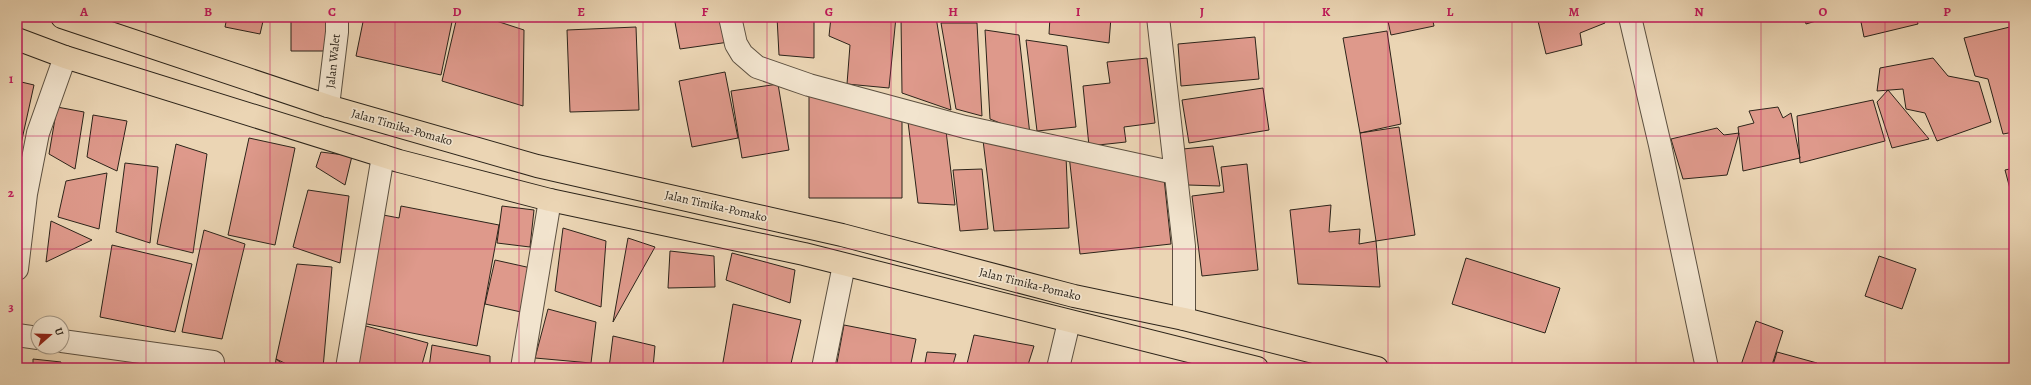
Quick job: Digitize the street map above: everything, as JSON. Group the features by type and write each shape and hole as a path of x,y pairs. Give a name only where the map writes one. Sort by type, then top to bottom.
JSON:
{"highway":[{"name":"Jalan Timika-Pomako","path":"62,17 328,106 537,166 842,235 1074,296 1184,319 1377,368"},
{"path":"17,39 65,57 383,156 550,200 844,264 1069,322 1257,368"}],"street":[{"name":"Jalan Walet","path":"328,106 337,32 337,17"},
{"path":"730,17 736,44 742,54 756,67 809,85 965,127 1175,173"},
{"path":"1158,17 1170,109 1175,173 1184,246 1184,319"},
{"path":"1630,17 1660,144 1707,368"},
{"path":"17,269 26,194 38,133 65,57"},
{"path":"347,368 383,156"},
{"path":"522,368 550,200"},
{"path":"823,368 844,264"},
{"path":"1058,368 1069,322"},
{"path":"17,335 30,337"},
{"path":"70,343 214,362"}],"building":[{"path":"227,17 264,17 260,34 225,27"},
{"path":"291,17 327,17 327,51 291,51"},
{"path":"364,17 453,17 441,75 356,56"},
{"path":"457,17 484,17 524,30 523,106 442,81"},
{"path":"674,17 725,17 729,42 680,49"},
{"path":"777,17 814,17 814,58 779,55"},
{"path":"831,17 896,17 889,88 847,84 850,45 829,36"},
{"path":"901,17 936,17 951,110 902,93"},
{"path":"1050,17 1111,17 1109,43 1049,34"},
{"path":"1387,17 1432,17 1434,26 1391,35"},
{"path":"1537,17 1603,17 1605,23 1580,33 1582,45 1546,54"},
{"path":"1804,17 1829,17 1806,24"},
{"path":"1860,17 1916,17 1918,24 1864,37"},
{"path":"941,23 977,23 982,116 956,109"},
{"path":"2014,26 2014,132 2003,134 1988,79 1975,76 1964,38"},
{"path":"636,27 639,110 570,112 567,30"},
{"path":"985,30 1019,35 1030,135 990,119"},
{"path":"1387,31 1401,124 1360,133 1343,38"},
{"path":"1255,37 1259,79 1181,86 1178,44"},
{"path":"1026,40 1067,46 1076,127 1037,131"},
{"path":"1147,58 1155,123 1124,127 1126,142 1089,146 1083,86 1110,83 1107,62"},
{"path":"1933,58 1948,76 1979,82 1991,122 1937,141 1925,113 1906,109 1903,89 1877,91 1880,68"},
{"path":"725,72 738,138 692,147 679,81"},
{"path":"17,81 34,85 17,162"},
{"path":"778,84 789,150 742,158 731,91"},
{"path":"1263,88 1269,130 1189,143 1182,100"},
{"path":"809,90 902,115 902,198 809,198"},
{"path":"1888,90 1929,139 1892,148 1877,102"},
{"path":"1873,100 1885,141 1800,163 1797,116"},
{"path":"57,107 84,112 75,169 49,154"},
{"path":"1778,107 1783,118 1791,113 1800,158 1743,171 1738,127 1754,123 1749,111"},
{"path":"93,115 127,121 117,171 87,157"},
{"path":"908,122 946,131 955,205 918,203"},
{"path":"1399,127 1415,235 1376,241 1360,133"},
{"path":"1717,128 1724,135 1739,133 1727,175 1683,179 1671,139"},
{"path":"249,138 295,148 275,245 228,235"},
{"path":"983,140 1066,156 1069,228 994,231"},
{"path":"176,144 207,154 193,253 157,244"},
{"path":"1213,146 1220,186 1188,185 1183,149"},
{"path":"321,152 352,156 345,185 316,167"},
{"path":"1069,155 1164,178 1171,244 1080,254"},
{"path":"125,163 158,167 150,243 116,232"},
{"path":"1247,164 1258,270 1202,276 1192,196 1224,192 1221,167"},
{"path":"2014,168 2014,200 2013,200 2005,170"},
{"path":"982,169 988,229 960,231 953,170"},
{"path":"107,173 99,229 58,217 66,181"},
{"path":"308,190 349,196 340,263 293,247"},
{"path":"1331,205 1329,232 1360,229 1359,244 1376,241 1380,287 1298,284 1290,210"},
{"path":"401,206 499,225 477,346 357,322 378,214 399,218"},
{"path":"502,206 534,210 530,247 497,243"},
{"path":"51,221 92,240 46,262"},
{"path":"563,228 606,241 601,307 555,291"},
{"path":"204,230 245,244 222,339 182,332"},
{"path":"628,238 655,247 613,322"},
{"path":"112,245 192,264 175,332 100,317"},
{"path":"670,251 714,256 715,287 668,288"},
{"path":"732,253 795,270 790,303 726,280"},
{"path":"1879,256 1916,269 1902,309 1865,296"},
{"path":"1466,258 1560,288 1545,333 1452,304"},
{"path":"495,260 531,268 521,312 485,304"},
{"path":"297,264 332,267 323,368 295,368 276,359"},
{"path":"733,304 801,320 790,368 722,368"},
{"path":"548,309 596,322 591,363 535,358"},
{"path":"1756,321 1783,331 1771,368 1740,368"},
{"path":"844,325 916,339 910,368 836,368"},
{"path":"366,326 428,343 421,368 355,368"},
{"path":"974,335 1034,346 1027,368 966,368"},
{"path":"613,336 655,346 653,368 609,368"},
{"path":"432,345 490,356 490,368 429,368"},
{"path":"927,352 956,354 952,368 924,368"},
{"path":"1777,352 1817,363 1816,368 1772,368"},
{"path":"33,359 61,362 61,368 33,368"},
{"path":"276,359 288,368 275,368"}]}
